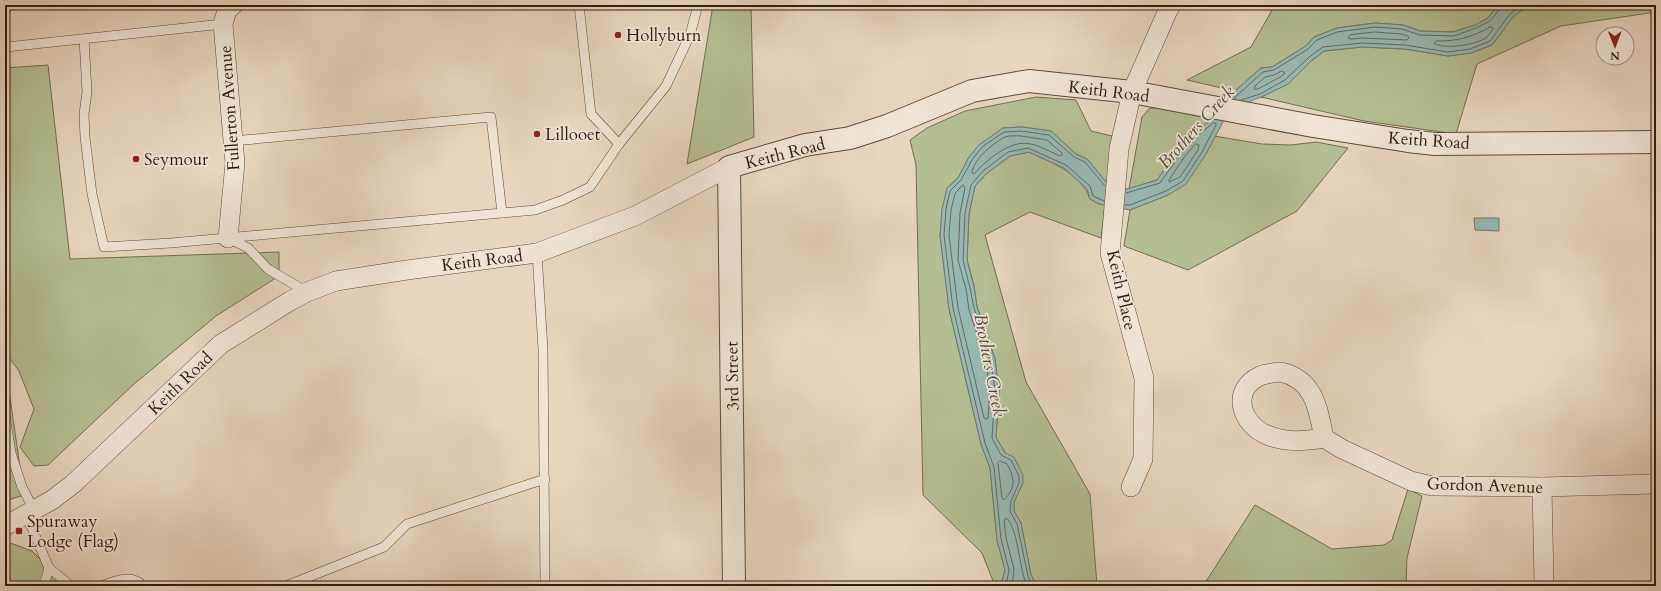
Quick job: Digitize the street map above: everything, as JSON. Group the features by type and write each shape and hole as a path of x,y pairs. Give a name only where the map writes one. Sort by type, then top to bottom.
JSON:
{"street":[{"name":"Fullerton Avenue","path":"228,238 235,163 223,24 226,10 233,5"},
{"name":"Keith Place","path":"1131,487 1143,459 1144,378 1110,253 1119,149 1132,92 1171,5"},
{"name":"Keith Road","path":"5,526 52,500 73,484 221,344 307,292 336,281 407,270 537,254 635,216 729,167 805,145 850,138 887,126 972,91 1029,82 1132,92 1305,124 1435,144 1656,142"},
{"name":"3rd Street","path":"729,167 734,586"},
{"path":"1281,372 1291,374 1302,381 1316,402 1324,438 1304,441 1287,441 1256,430 1248,421 1242,406 1245,389 1258,377 1268,373 1281,372"},
{"name":"Gordon Avenue","path":"1324,438 1342,449 1411,481 1432,486 1542,487 1656,484"},
{"path":"1542,487 1544,582"}],"lane":[{"path":"579,5 591,114 619,144"},
{"path":"84,39 87,92 84,114 85,137 92,194 104,247 171,243 535,210 563,200 590,187 619,144 666,86 690,35 698,5"},
{"path":"6,47 223,24"},
{"path":"233,141 491,117 502,213"},
{"path":"228,238 248,248 268,269 307,292"},
{"path":"537,254 543,349 545,586"},
{"path":"5,416 7,443 49,568 71,586"},
{"path":"286,586 384,547 407,524 545,479"},
{"path":"44,586 49,568"},
{"path":"101,586 123,578 140,582 144,586"}],"green space":[{"path":"713,5 751,5 754,137 687,164"},
{"path":"1275,5 1498,5 1488,18 1475,25 1453,32 1420,31 1403,25 1375,23 1337,28 1314,37 1306,46 1272,67 1261,68 1235,91 1187,80 1251,47"},
{"path":"1528,5 1656,5 1656,12 1561,26 1477,64 1456,134 1364,121 1261,97 1288,84 1311,61 1324,51 1362,47 1405,49 1448,56 1471,53 1492,45 1513,17"},
{"path":"48,65 70,259 279,252 279,276 216,316 134,384 48,465 34,466 20,447 34,409 19,371 5,352 5,68"},
{"path":"1036,97 1076,100 1091,131 1112,136 1107,183 1087,159 1076,154 1051,131 1022,127 1003,128 969,157 958,178 947,188 940,235 949,309 981,444 990,468 997,540 1005,570 1002,581 1003,586 995,586 982,553 923,495 916,165 910,140 927,128 965,111"},
{"path":"1150,108 1160,108 1212,119 1194,133 1178,150 1157,180 1129,189 1142,117"},
{"path":"1214,136 1262,144 1291,145 1316,142 1348,148 1297,211 1188,270 1124,246 1130,210 1168,195 1206,154"},
{"path":"1029,152 1065,170 1080,182 1090,199 1099,204 1105,205 1101,238 1030,212 985,235 1026,382 1090,494 1097,586 1037,586 1031,575 1021,523 1014,511 1014,502 1023,483 996,437 999,391 995,359 977,307 974,285 967,260 969,214 975,186 986,174 1010,156"},
{"path":"5,363 24,495 5,501"},
{"path":"1408,489 1422,496 1407,558 1406,586 1200,586 1207,580 1255,505 1332,549 1384,545 1392,540"},
{"path":"5,541 32,551 67,586 5,586"}],"water":[{"name":"Brothers Creek","path":"1498,5 1528,5 1513,17 1492,45 1471,53 1448,56 1405,49 1362,47 1324,51 1311,61 1288,84 1241,105 1223,122 1206,154 1186,184 1168,195 1130,210 1099,204 1090,199 1087,189 1064,168 1029,152 1010,156 986,174 975,186 969,214 967,260 974,287 977,307 995,359 999,391 996,437 1005,453 1014,457 1023,475 1023,483 1014,502 1014,511 1021,523 1031,575 1037,586 1003,586 1002,581 1005,570 997,540 990,468 981,444 949,309 940,235 942,209 947,188 958,178 969,157 979,145 1003,128 1022,127 1051,131 1076,154 1087,159 1107,183 1127,189 1157,180 1178,150 1194,133 1215,116 1235,91 1261,68 1272,67 1306,46 1314,37 1337,28 1375,23 1403,25 1420,31 1453,32 1475,25 1488,18"},
{"path":"1474,218 1499,218 1499,231 1475,230"}],"place":[{"name":"Hollyburn","path":"618,35"},
{"name":"Lillooet","path":"537,134"},
{"name":"Seymour","path":"136,159"},
{"name":"Spuraway Lodge (Flag)","path":"19,531"}]}
